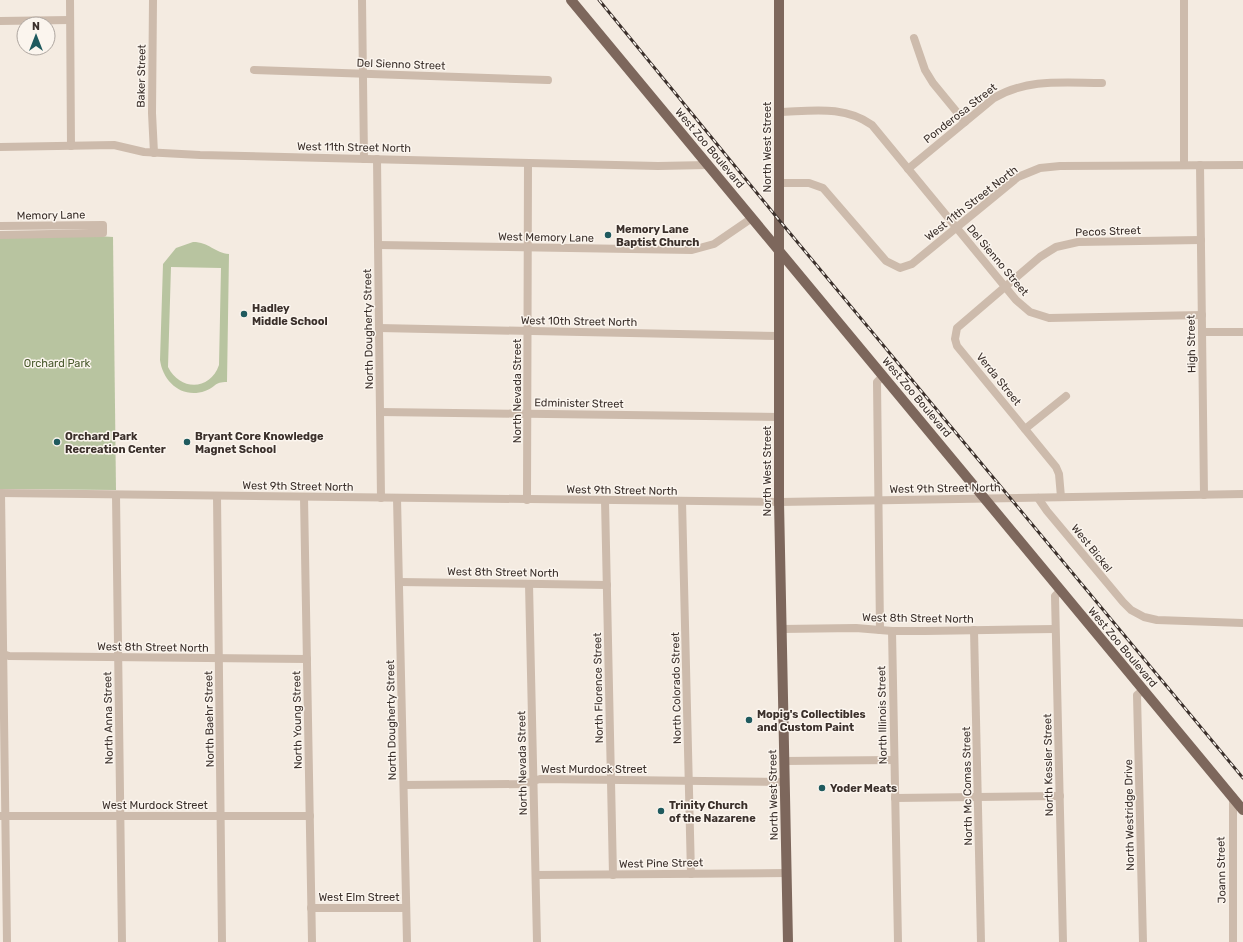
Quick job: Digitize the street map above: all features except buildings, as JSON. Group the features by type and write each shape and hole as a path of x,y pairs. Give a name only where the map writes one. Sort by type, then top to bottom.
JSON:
{"main road":[{"name":"West Zoo Boulevard","path":"571,0 1243,810"},
{"name":"North West Street","path":"779,0 778,417 788,942"}],"street":[{"path":"70,0 71,146"},
{"name":"Baker Street","path":"153,0 152,113 154,153"},
{"path":"362,0 364,159"},
{"path":"1184,0 1184,165"},
{"path":"0,21 70,20"},
{"path":"914,38 925,70 933,83 965,122"},
{"name":"Del Sienno Street","path":"254,70 548,80"},
{"name":"Ponderosa Street","path":"908,169 994,98 1004,92 1024,85 1102,82"},
{"name":"Del Sienno Street","path":"779,112 830,111 856,115 872,125 1016,300 1030,312 1049,318 1202,315"},
{"name":"West 11th Street North","path":"0,147 114,145 154,153 528,163 708,165"},
{"name":"North Dougherty Street","path":"377,159 381,498"},
{"name":"North Nevada Street","path":"527,500 528,163"},
{"name":"High Street","path":"1200,165 1204,495"},
{"name":"West 11th Street North","path":"779,183 808,184 823,188 886,261 897,268 906,268 1018,177 1040,168 1060,166 1243,166"},
{"name":"West Memory Lane","path":"378,245 692,250 714,244 752,218"},
{"name":"Memory Lane","path":"0,226 103,225 103,234 0,235"},
{"name":"Pecos Street","path":"1005,286 1049,251 1065,244 1201,240"},
{"name":"Verda Street","path":"1005,286 960,323 957,328 955,339 957,346 1056,467 1059,474 1061,497"},
{"name":"West 10th Street North","path":"379,328 778,336"},
{"path":"1202,332 1243,332"},
{"path":"880,630 877,382 883,376"},
{"path":"1025,429 1066,396"},
{"name":"Edminister Street","path":"380,412 778,417"},
{"path":"1,493 3,816 7,942"},
{"name":"West 9th Street North","path":"1,493 779,502 1243,494"},
{"name":"North Anna Street","path":"116,495 122,942"},
{"name":"North Baehr Street","path":"217,496 222,942"},
{"name":"North Young Street","path":"304,497 312,942"},
{"name":"North Dougherty Street","path":"397,498 407,942"},
{"name":"West Bickel","path":"1038,498 1046,511 1131,610 1144,617 1157,620 1243,623"},
{"name":"North Florence Street","path":"605,500 612,874"},
{"name":"North Colorado Street","path":"682,501 691,874"},
{"name":"West 8th Street North","path":"399,582 607,584"},
{"name":"North Nevada Street","path":"529,584 538,942"},
{"name":"North Kessler Street","path":"1061,590 1055,596 1055,629 1063,942"},
{"name":"West 8th Street North","path":"781,629 856,628 892,631 1055,629"},
{"name":"North Mc Comas Street","path":"974,630 981,942"},
{"name":"North Illinois Street","path":"892,631 898,942"},
{"name":"West 8th Street North","path":"2,653 9,656 307,658"},
{"name":"North Westridge Drive","path":"1143,690 1137,695 1143,942"},
{"path":"784,761 894,760"},
{"name":"West Murdock Street","path":"404,785 523,784 540,779 785,782"},
{"path":"895,798 1060,796"},
{"name":"Joann Street","path":"1232,797 1233,942"},
{"name":"West Murdock Street","path":"3,816 310,816"},
{"name":"West Pine Street","path":"536,875 787,873"},
{"name":"West Elm Street","path":"311,908 406,908"}],"green space":[{"name":"Orchard Park","path":"0,237 113,237 116,490 0,489"},
{"path":"193,242 199,242 220,252 229,254 227,382 217,384 205,391 197,393 181,391 169,382 160,360 163,264 176,248","holes":["171,267 221,268 219,365 215,374 209,380 195,385 187,384 173,375 168,367"]}],"railway":[{"path":"599,0 779,220 1243,778"}],"place":[{"name":"Memory Lane Baptist Church","path":"608,235"},
{"name":"Hadley Middle School","path":"244,314"},
{"name":"Orchard Park Recreation Center","path":"57,442"},
{"name":"Bryant Core Knowledge Magnet School","path":"187,442"},
{"name":"Mopig's Collectibles and Custom Paint","path":"749,720"},
{"name":"Yoder Meats","path":"822,788"},
{"name":"Trinity Church of the Nazarene","path":"661,811"}]}
